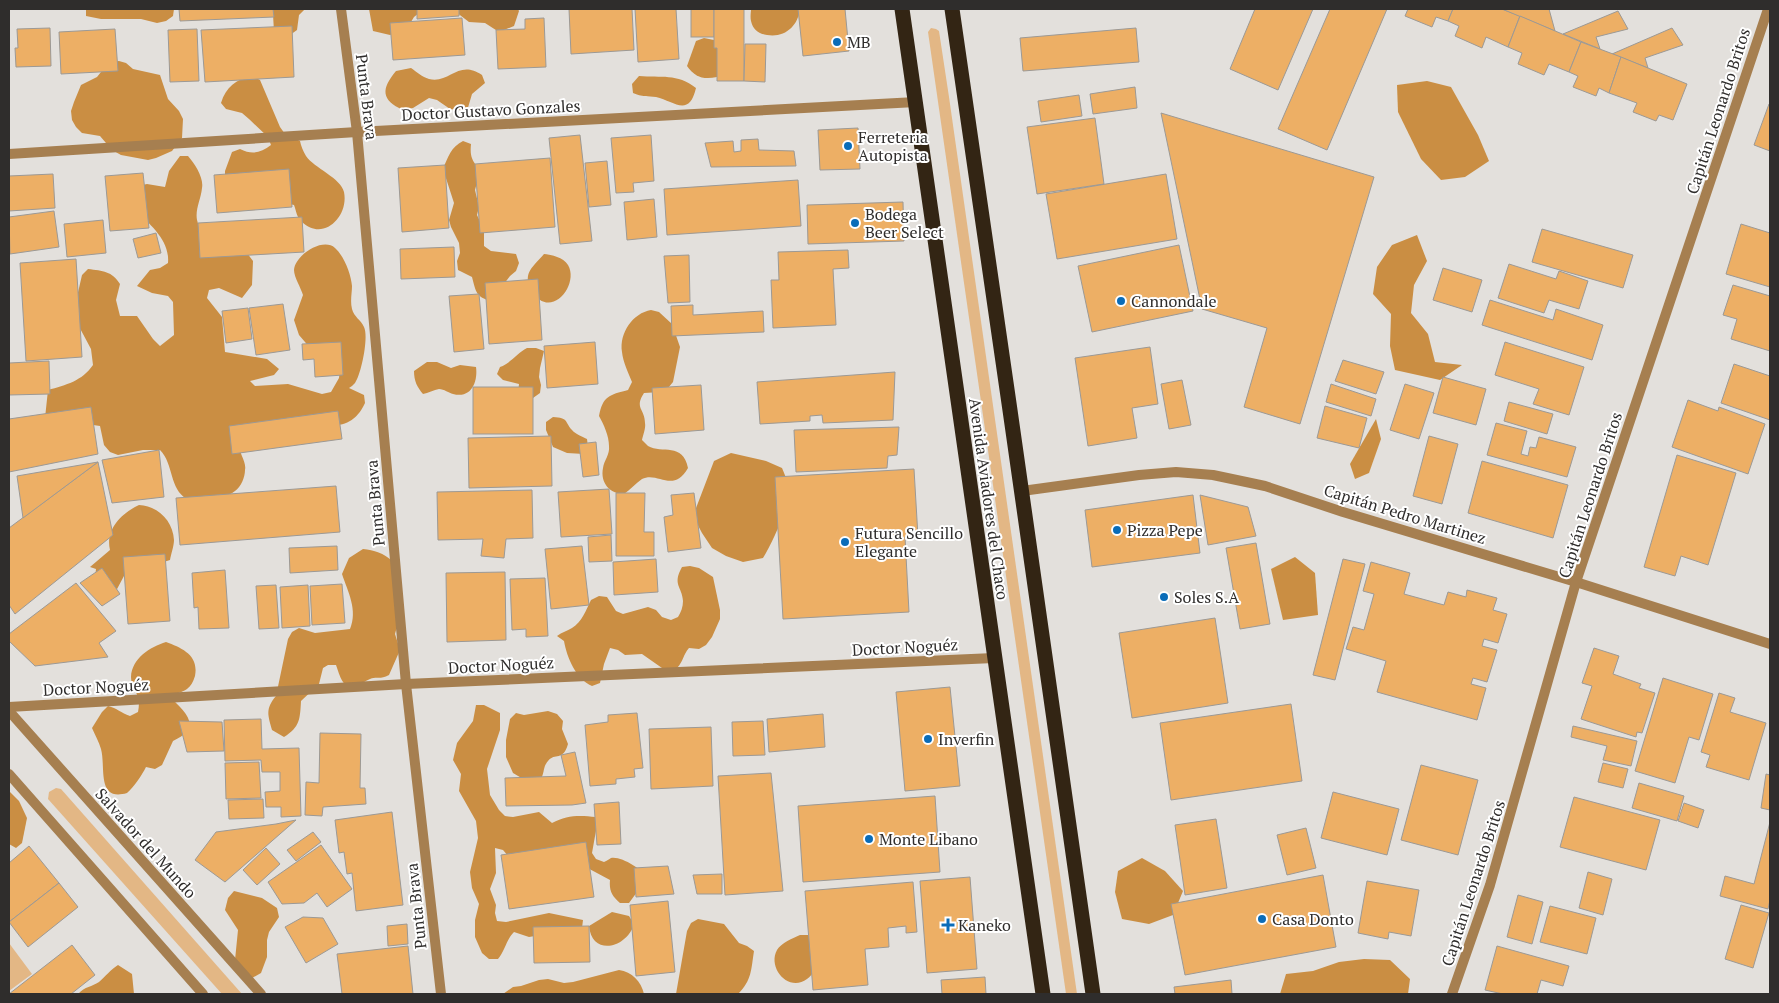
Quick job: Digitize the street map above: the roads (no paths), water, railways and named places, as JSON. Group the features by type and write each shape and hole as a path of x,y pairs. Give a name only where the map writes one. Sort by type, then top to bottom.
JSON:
{"highway":[{"name":"Avenida Aviadores del Chaco","path":"902,9 1043,994"},
{"name":"Avenida Aviadores del Chaco","path":"952,9 1092,994"}],"street":[{"name":"Punta Brava","path":"341,9 357,132 406,684 441,994"},
{"name":"Capitán Leonardo Britos","path":"1452,994 1490,885 1576,582 1768,9"},
{"name":"Doctor Gustavo Gonzales","path":"9,154 357,132 916,102"},
{"name":"Capitán Pedro Martinez","path":"1022,491 1139,475 1176,472 1213,475 1265,486 1343,512 1576,582 1770,644"},
{"name":"Doctor Noguéz","path":"9,707 406,684 994,658"},
{"name":"Salvador del Mundo","path":"9,711 261,994"},
{"path":"9,774 202,994"}],"place":[{"name":"MB","path":"837,42"},
{"name":"Ferreteria Autopista","path":"848,146"},
{"name":"Bodega Beer Select","path":"855,223"},
{"name":"Cannondale","path":"1121,301"},
{"name":"Pizza Pepe","path":"1117,530"},
{"name":"Futura Sencillo Elegante","path":"845,542"},
{"name":"Soles S.A","path":"1164,597"},
{"name":"Inverfin","path":"928,739"},
{"name":"Monte Libano","path":"869,839"},
{"name":"Casa Donto","path":"1262,919"},
{"name":"Kaneko","path":"948,925"}]}
